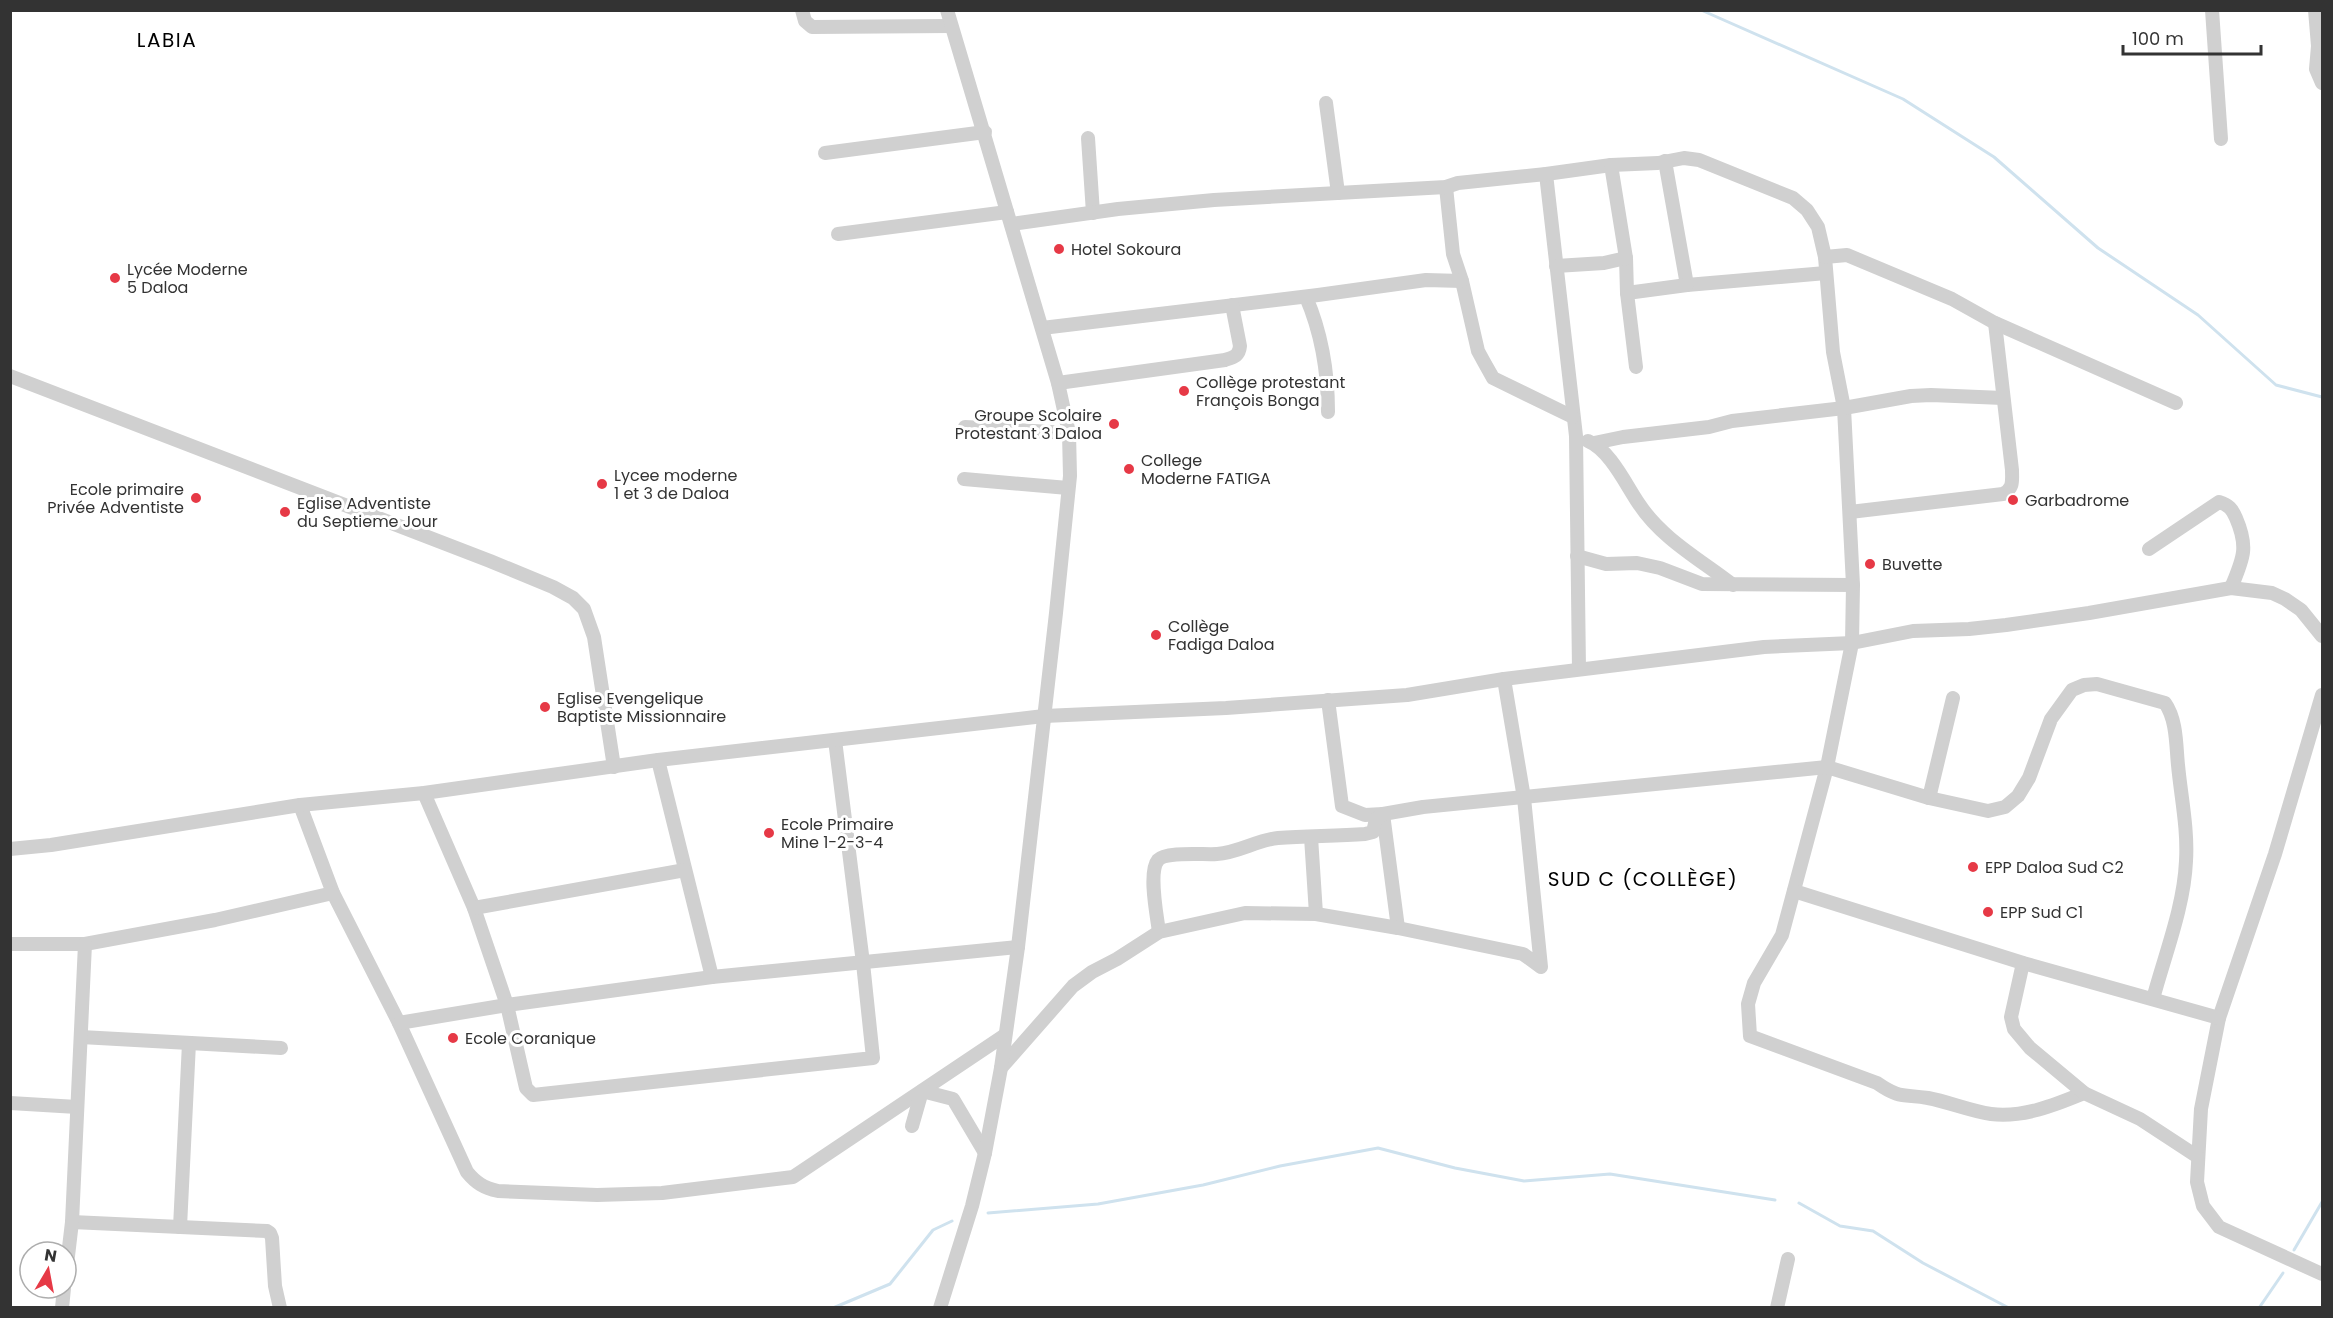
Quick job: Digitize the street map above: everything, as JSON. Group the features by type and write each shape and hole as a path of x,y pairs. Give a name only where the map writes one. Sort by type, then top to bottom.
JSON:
{"street":[{"path":"802,10 805,21 812,27 951,26"},
{"path":"944,1304 985,1153 1001,1068 1018,947 1044,716 1068,488 1069,433 1058,383 947,10"},
{"path":"2212,10 2221,139"},
{"path":"2315,10 2318,46 2316,69 2322,83"},
{"path":"1326,103 1338,193"},
{"path":"825,153 985,132"},
{"path":"1088,138 1093,213"},
{"path":"838,234 1010,218 1093,213 1214,200 1446,187 1458,183 1684,158 1701,160 1793,198 1807,210 1818,227 1825,257 1833,352 1844,408 1853,585 1852,642 1827,767 1782,935 1754,983 1748,1004 1750,1036 1877,1083 1894,1095 1929,1098 1991,1114 2017,1113 2050,1107 2084,1093"},
{"path":"1665,161 1687,285"},
{"path":"1611,165 1626,258 1627,293 1636,367"},
{"path":"1546,174 1576,436 1579,669"},
{"path":"1446,187 1453,254 1462,281 1478,351 1493,378 1574,417"},
{"path":"1825,257 1846,255 1952,299 1995,323 2176,403"},
{"path":"1556,266 1604,263 1626,258"},
{"path":"1627,293 1687,285 1826,273"},
{"path":"1042,328 1306,297 1426,280 1462,281"},
{"path":"1306,297 1320,335 1328,388 1328,412"},
{"path":"1058,383 1225,360 1236,356 1240,353 1240,346 1232,305"},
{"path":"1850,512 2003,494 2010,490 2012,470 1995,323"},
{"path":"10,376 490,561 553,587 573,598 584,609 594,637 614,767"},
{"path":"1594,443 1623,437 1709,427 1731,420 1844,408 1887,399 1921,396 2003,398"},
{"path":"965,427 1069,433"},
{"path":"1576,436 1594,443 1619,471 1641,506 1661,531 1734,585"},
{"path":"964,479 1068,488"},
{"path":"2149,549 2219,502 2227,504 2233,511 2243,536 2245,553 2231,588"},
{"path":"1577,556 1606,564 1637,563 1702,584 1853,585"},
{"path":"10,849 51,845 300,805 424,793 658,760 1044,716 1226,708 1407,695 1504,679 1764,647 1852,642 1913,631 1969,630 2077,615 2231,588 2272,593 2285,599 2301,610 2322,636"},
{"path":"1001,1068 1073,986 1092,972 1159,932 1245,913 1316,914 1398,928 1523,954 1541,967 1524,798 1504,679"},
{"path":"1328,700 1342,806 1365,814 1383,814 1424,807 1827,767 1929,798 1988,811 2005,807 2018,796 2029,778 2051,719 2073,690 2084,685 2097,684 2165,703 2169,709 2175,733 2186,834 2186,862 2182,891 2153,999"},
{"path":"2322,695 2275,854 2219,1018 2201,1109 2197,1182 2203,1206 2219,1227 2322,1275"},
{"path":"1929,798 1953,698"},
{"path":"424,793 474,908 507,1005 526,1088 534,1095 873,1058 864,963 835,740"},
{"path":"658,760 712,977"},
{"path":"300,805 333,893 399,1023 467,1172 474,1181 485,1188 498,1191 597,1195 662,1193 793,1177 1005,1035"},
{"path":"1159,932 1154,882 1155,868 1162,857 1224,854 1277,838 1373,832 1376,819 1383,814"},
{"path":"1383,814 1398,928"},
{"path":"1311,837 1316,914"},
{"path":"474,908 685,870"},
{"path":"1794,891 2023,963 2219,1018"},
{"path":"10,944 85,944 215,920 333,893"},
{"path":"70,1240 85,944"},
{"path":"399,1023 507,1005 712,977 1018,947"},
{"path":"2023,963 2011,1017 2014,1029 2030,1048 2084,1093 2140,1119 2198,1157"},
{"path":"81,1037 281,1048"},
{"path":"180,1227 189,1043"},
{"path":"912,1126 922,1091 953,1099 985,1153"},
{"path":"10,1103 77,1107"},
{"path":"72,1222 270,1233 275,1286 280,1308"},
{"path":"1777,1308 1788,1259"}],"waterway":[{"path":"1701,10 1903,99 1994,157 2098,248 2198,315 2276,385 2322,397"},
{"path":"988,1213 1098,1204 1203,1185 1280,1166 1378,1148 1455,1168 1524,1181 1610,1174 1775,1200"},
{"path":"2294,1250 2322,1202"},
{"path":"1799,1203 1840,1226 1873,1231 1923,1263 2009,1308"},
{"path":"833,1308 890,1284 933,1230 952,1221"},
{"path":"2259,1308 2283,1273"}],"place":[{"name":"Hotel Sokoura","path":"1059,249"},
{"name":"Lycée Moderne 5 Daloa","path":"115,278"},
{"name":"Collège protestant François Bonga","path":"1184,391"},
{"name":"Groupe Scolaire Protestant 3 Daloa","path":"1114,424"},
{"name":"College Moderne FATIGA","path":"1129,469"},
{"name":"Lycee moderne 1 et 3 de Daloa","path":"602,484"},
{"name":"Ecole primaire Privée Adventiste","path":"196,498"},
{"name":"Garbadrome","path":"2013,500"},
{"name":"Eglise Adventiste du Septieme Jour","path":"285,512"},
{"name":"Buvette","path":"1870,564"},
{"name":"Collège Fadiga Daloa","path":"1156,635"},
{"name":"Eglise Evengelique Baptiste Missionnaire","path":"545,707"},
{"name":"Ecole Primaire Mine 1-2-3-4","path":"769,833"},
{"name":"EPP Daloa Sud C2","path":"1973,867"},
{"name":"EPP Sud C1","path":"1988,912"},
{"name":"Ecole Coranique","path":"453,1038"}],"district":[{"name":"LABIA","path":"167,40"},
{"name":"SUD C (COLLÈGE)","path":"1643,879"}]}
